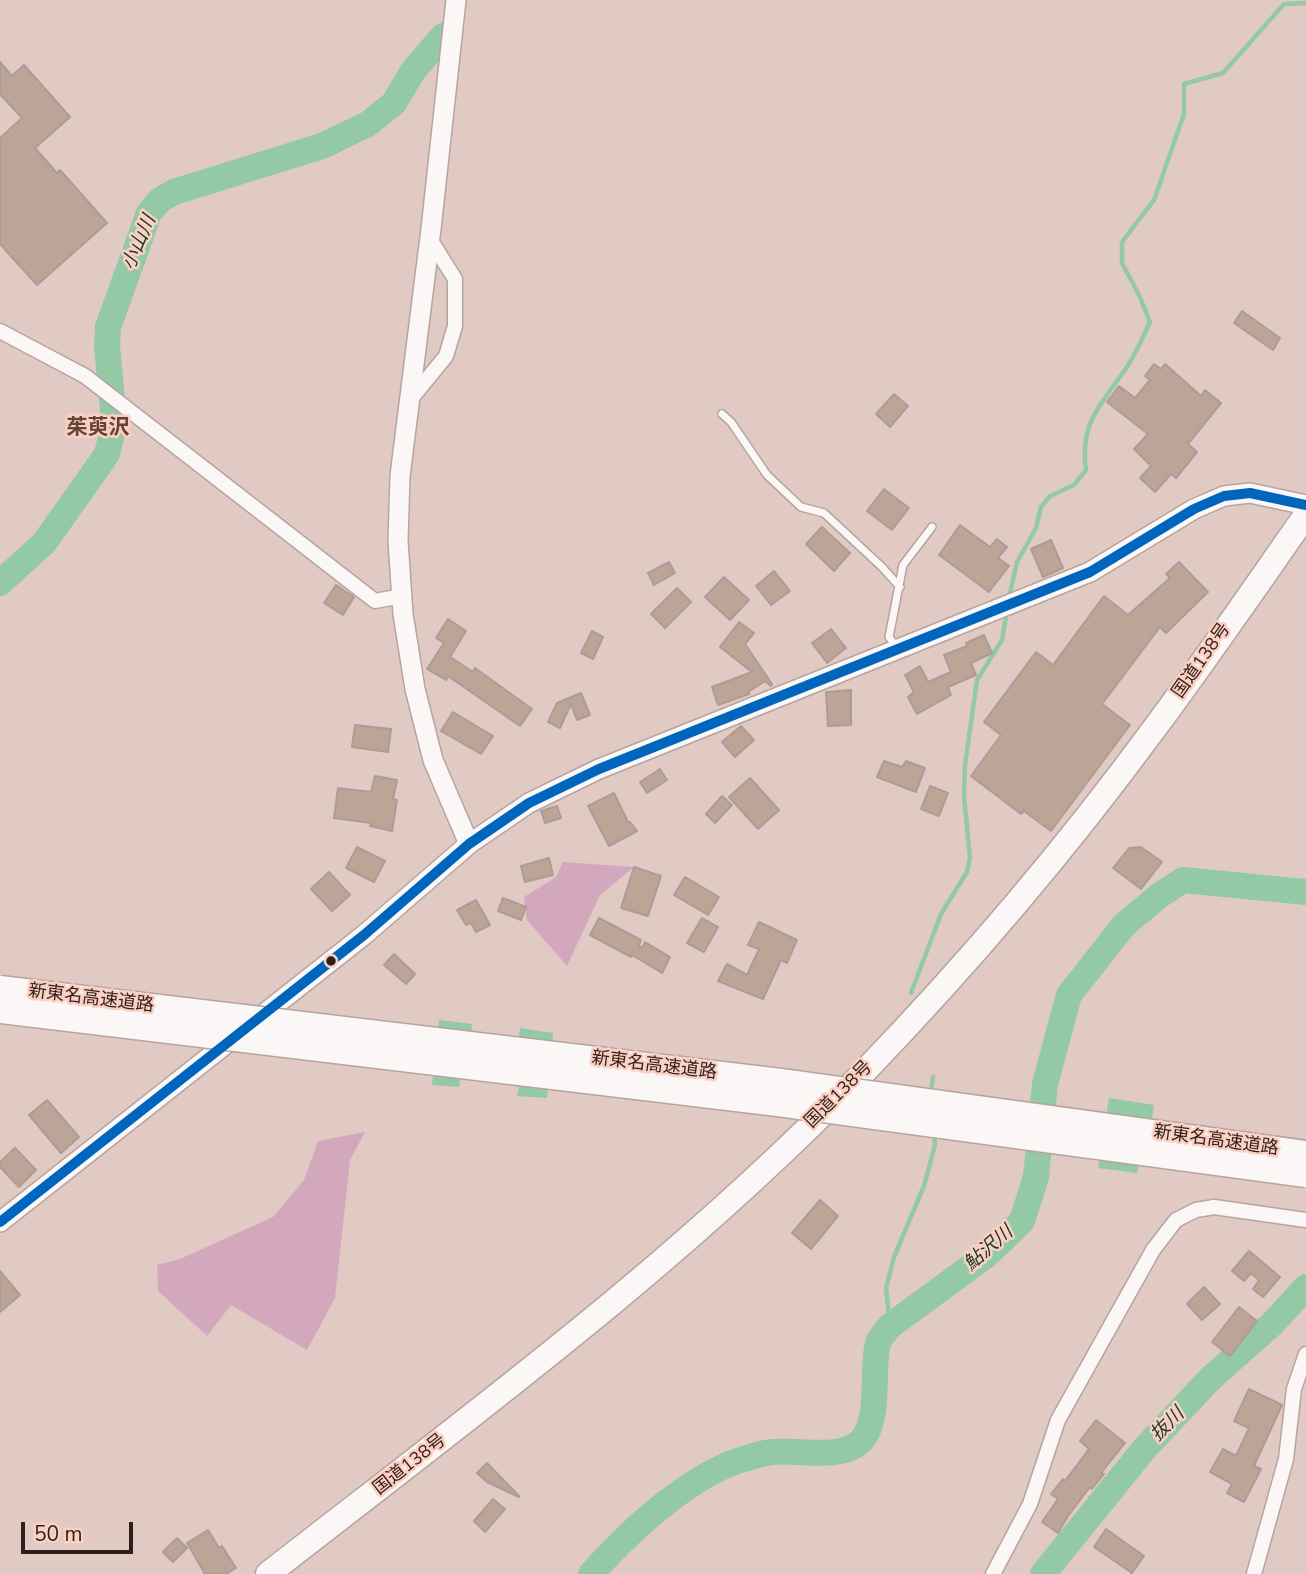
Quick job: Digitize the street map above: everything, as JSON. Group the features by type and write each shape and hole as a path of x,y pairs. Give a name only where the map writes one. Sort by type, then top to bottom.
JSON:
{"highway":[{"name":"国道138号","path":"268,1574 542,1362 654,1270 766,1168 862,1074 948,982 1058,852 1156,727 1306,515"},
{"name":"新東名高速道路","path":"0,988 781,1081 1306,1153"},
{"name":"新東名高速道路","path":"0,1011 778,1104 1306,1175"}],"main road":[{"path":"456,0 401,476 398,541 402,596 415,689 433,760 469,844"},
{"path":"0,1222 364,935 469,844 529,803 599,769 1090,572 1194,509 1224,496 1250,493 1306,505"}],"street":[{"path":"410,400 446,356 455,326 455,279 430,239"},
{"path":"0,331 85,376 375,601 402,596"},
{"path":"993,1574 1030,1504 1058,1419 1153,1250 1176,1220 1196,1210 1214,1207 1306,1220"},
{"path":"1254,1574 1286,1460 1294,1389 1306,1354"}],"lane":[{"path":"722,414 731,422 767,475 801,507 824,513 900,587"},
{"path":"898,650 889,637 904,565 932,527"}],"shaded area":[{"path":"563,862 634,867 600,895 567,966 527,920 524,897 556,877"},
{"path":"439,1020 472,1024 467,1075 461,1076 459,1087 432,1085"},
{"path":"520,1028 553,1033 547,1098 517,1096 520,1082 512,1080"},
{"path":"1109,1098 1154,1105 1146,1160 1140,1161 1137,1173 1098,1168"},
{"path":"365,1132 350,1160 335,1298 307,1350 231,1305 207,1336 158,1291 157,1265 180,1259 273,1217 304,1180 318,1141"}],"building":[{"path":"0,62 12,76 24,65 70,117 35,148 57,173 60,170 107,223 37,285 0,244 0,138 22,118 0,94"},
{"path":"1242,311 1280,338 1273,350 1234,323"},
{"path":"1154,364 1161,369 1165,364 1201,396 1205,390 1221,403 1188,444 1197,452 1176,478 1171,474 1155,492 1140,478 1151,466 1134,449 1148,434 1107,402 1119,386 1135,398 1150,380 1145,376"},
{"path":"894,394 908,406 890,427 876,414"},
{"path":"884,489 909,508 892,530 867,511"},
{"path":"960,525 990,547 997,539 1007,547 998,558 1009,566 989,592 939,555"},
{"path":"822,527 850,553 834,571 806,544"},
{"path":"1051,540 1063,568 1043,577 1031,549"},
{"path":"669,562 675,573 654,585 648,573"},
{"path":"1179,562 1208,592 1166,633 1160,627 1102,704 1130,725 1051,831 1024,811 1021,814 971,776 1001,735 984,722 1036,652 1053,665 1104,596 1128,615 1170,578 1166,574"},
{"path":"774,571 790,591 771,605 756,586"},
{"path":"724,577 749,600 730,620 705,597"},
{"path":"336,585 354,597 343,615 324,603"},
{"path":"677,588 691,602 665,628 651,614"},
{"path":"448,619 466,631 450,657 473,672 475,668 532,709 520,726 448,676 446,680 427,669 444,643 436,638"},
{"path":"739,622 754,633 745,644 772,684 771,686 765,681 748,692 749,694 718,705 712,687 752,672 720,647"},
{"path":"831,629 846,648 827,663 812,643"},
{"path":"592,631 603,637 593,659 581,653"},
{"path":"984,635 992,653 971,663 976,675 948,687 951,695 917,714 908,697 914,692 905,675 920,666 928,682 951,672 944,655 967,646 966,643"},
{"path":"851,690 851,725 828,726 826,692"},
{"path":"581,693 590,715 577,720 571,704 560,728 548,722 557,703"},
{"path":"453,712 493,736 481,754 441,731"},
{"path":"355,725 391,729 388,752 352,747"},
{"path":"741,726 754,740 735,757 722,742"},
{"path":"884,761 902,767 906,761 925,768 916,792 877,777"},
{"path":"660,769 667,780 647,793 640,782"},
{"path":"375,776 397,780 393,799 397,800 392,831 370,826 371,823 334,818 338,788 371,792"},
{"path":"750,778 779,810 758,829 729,797"},
{"path":"930,786 948,793 939,816 921,809"},
{"path":"614,793 628,822 637,831 609,846 588,806"},
{"path":"722,796 732,805 715,823 706,814"},
{"path":"557,806 561,818 545,823 541,811"},
{"path":"357,847 385,861 374,882 346,868"},
{"path":"1141,847 1162,862 1141,889 1113,868 1129,848"},
{"path":"549,858 553,875 525,882 521,866"},
{"path":"634,867 661,876 648,916 621,908"},
{"path":"329,872 350,895 332,911 311,889"},
{"path":"685,877 719,897 708,915 674,895"},
{"path":"503,898 526,907 521,920 498,911"},
{"path":"476,900 490,925 476,932 471,923 466,925 457,910"},
{"path":"599,918 641,940 639,946 642,948 645,942 670,957 662,973 590,935"},
{"path":"702,918 718,927 704,952 687,943"},
{"path":"759,922 797,940 787,963 781,960 763,999 718,981 727,964 747,975 759,949 748,945"},
{"path":"394,954 415,974 406,984 384,965"},
{"path":"47,1100 79,1137 61,1153 29,1115"},
{"path":"15,1148 36,1170 19,1187 0,1167 0,1162"},
{"path":"820,1200 838,1216 811,1249 792,1233"},
{"path":"1249,1251 1280,1277 1263,1297 1253,1289 1259,1280 1251,1273 1244,1281 1232,1271"},
{"path":"0,1271 20,1295 0,1312"},
{"path":"1204,1287 1220,1304 1202,1320 1187,1304"},
{"path":"1239,1307 1257,1321 1230,1356 1212,1342"},
{"path":"1249,1389 1282,1405 1254,1466 1261,1469 1244,1502 1227,1493 1232,1484 1210,1472 1223,1449 1236,1456 1249,1428 1234,1421"},
{"path":"1096,1420 1125,1443 1101,1473 1104,1474 1092,1489 1090,1487 1068,1516 1058,1533 1042,1522 1058,1499 1051,1494 1063,1479 1065,1481 1089,1449 1080,1441"},
{"path":"487,1463 519,1497 487,1482 477,1473"},
{"path":"493,1499 505,1509 485,1532 474,1521"},
{"path":"1106,1529 1144,1556 1132,1573 1094,1547"},
{"path":"208,1530 236,1568 226,1574 205,1574 187,1543"},
{"path":"177,1538 187,1548 173,1562 163,1552"}],"waterway":[{"path":"1009,598 1017,562 1036,528 1041,507 1050,496 1074,485 1086,470 1086,438 1090,425 1102,402 1130,362 1150,322 1122,263 1122,242 1154,200 1184,114 1184,84 1223,73 1284,4 1306,3"},
{"name":"小山川","path":"0,583 44,543 107,454 112,433 113,409 107,346 108,327 149,213 160,200 174,192 322,146 368,124 394,103 413,71 443,36"},
{"path":"911,993 941,914 967,872 970,858 964,796 965,765 977,680 1002,640 1007,611"},
{"name":"鮎沢川","path":"591,1574 623,1540 663,1506 705,1476 726,1465 770,1452 842,1451 861,1441 871,1421 876,1354 882,1336 890,1326 988,1254 1022,1221 1036,1177 1045,1084 1069,995 1124,925 1183,880 1306,892"},
{"path":"931,1094 933,1077"},
{"path":"890,1326 886,1288 894,1257 924,1186 935,1145 934,1134"},
{"name":"抜川","path":"1043,1574 1145,1448 1211,1378 1272,1324 1306,1287"}],"transit line":[{"path":"0,1222 364,935 469,844 529,803 599,769 1090,572 1194,509 1224,496 1250,493 1306,505"}],"district":[{"name":"茱萸沢","path":"98,429"}]}
